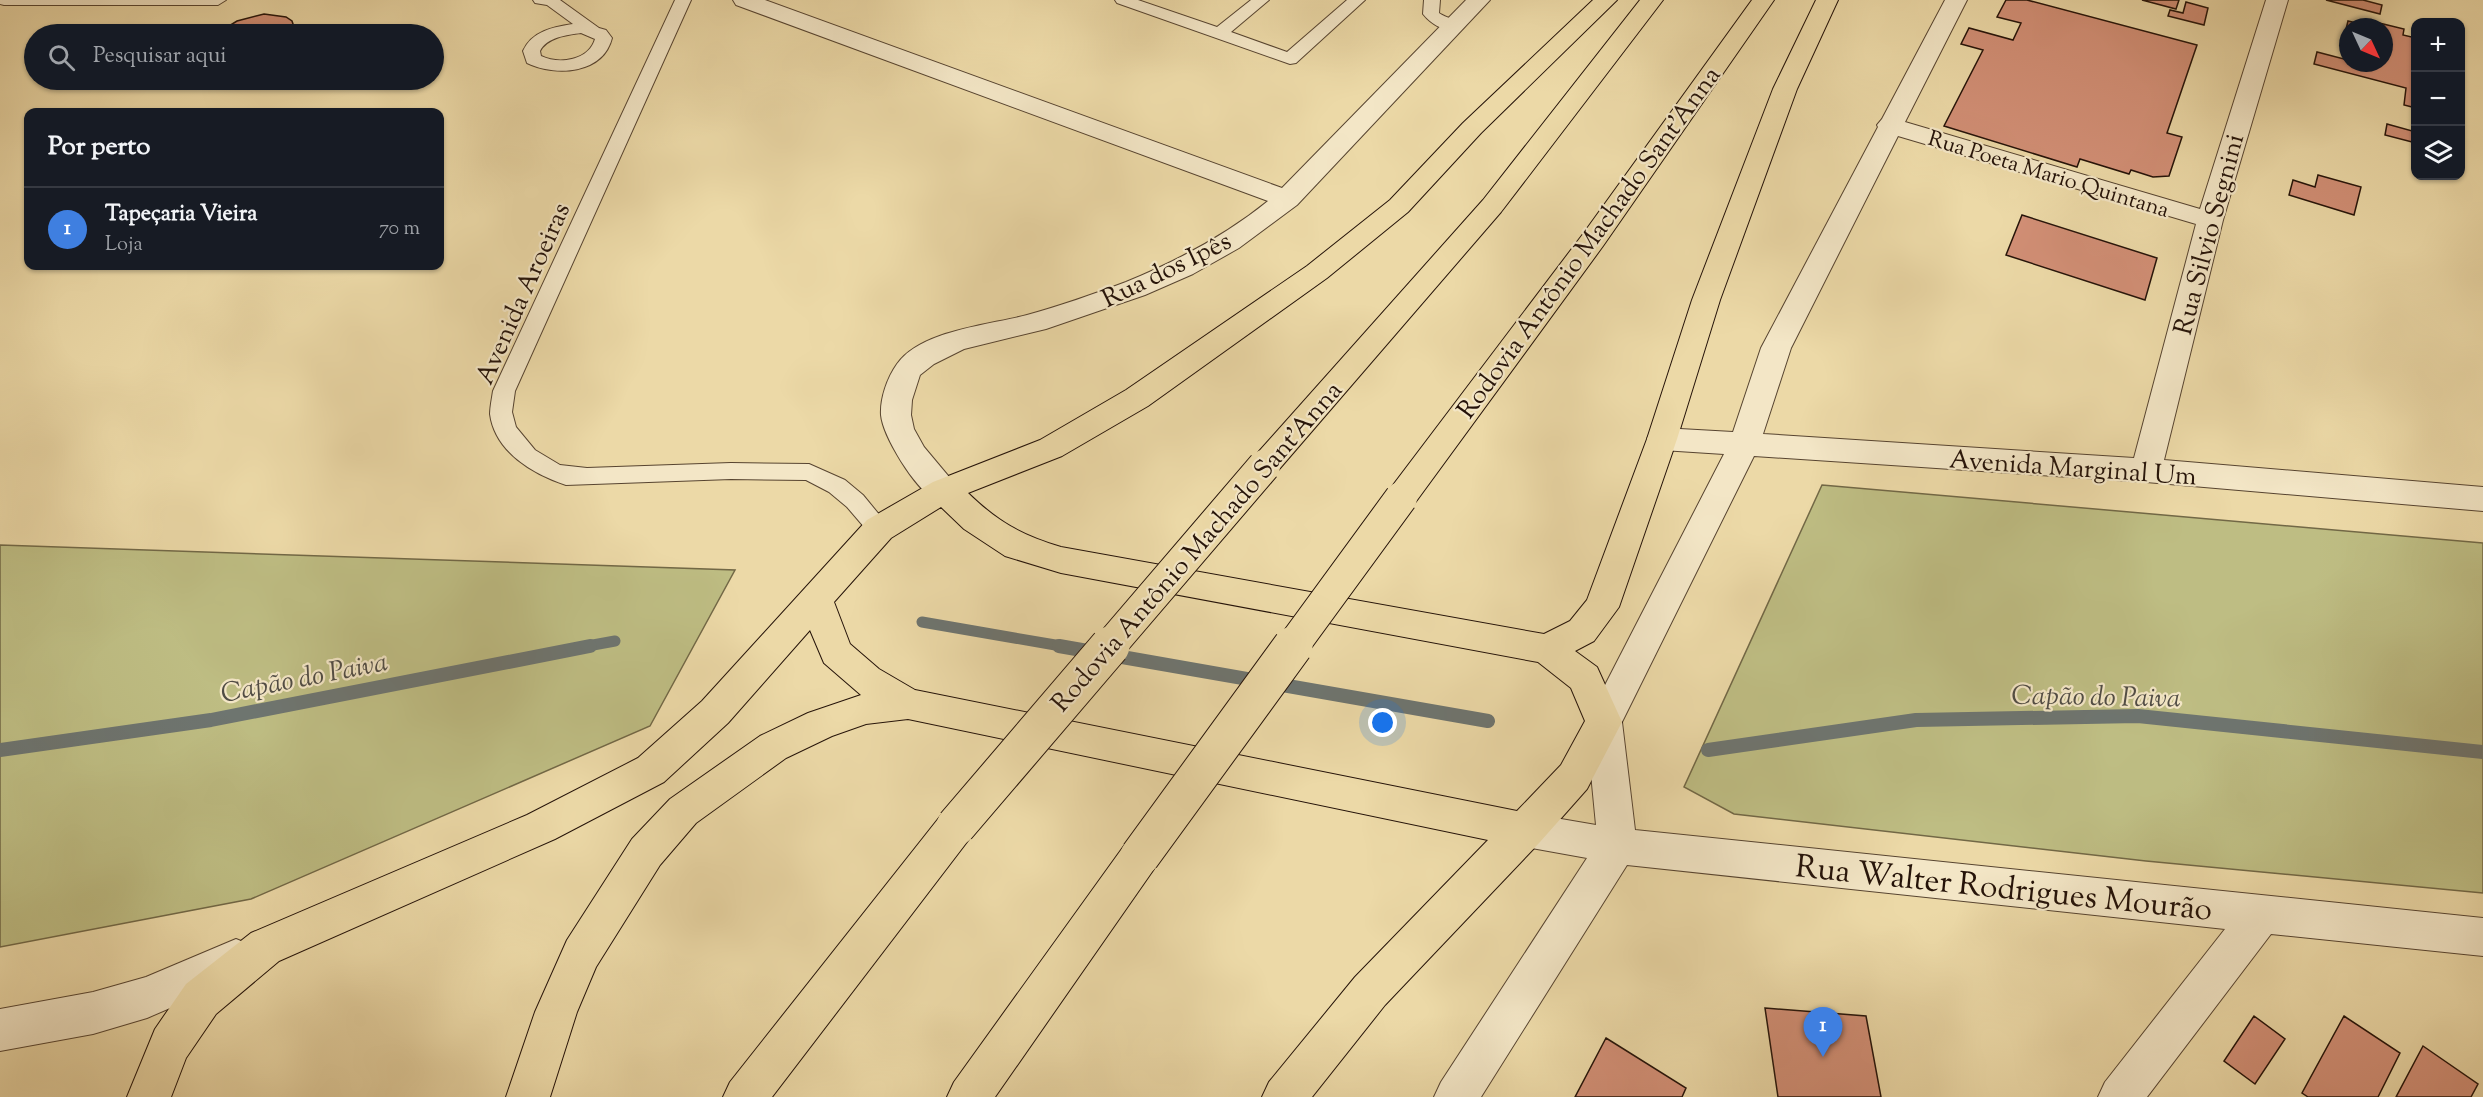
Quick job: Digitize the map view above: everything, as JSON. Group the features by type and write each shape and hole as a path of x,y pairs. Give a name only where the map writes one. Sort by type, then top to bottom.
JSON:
{"highway":[{"path":"149,1097 170,1044 201,999 266,947 541,827 651,770 715,712 879,529 944,490 1052,448 1137,398 1317,272 1398,206 1472,128 1606,0"},
{"name":"Rodovia Antônio Machado Sant'Anna","path":"745,1097 956,826 1264,466 1492,206 1652,0"},
{"name":"Rodovia Antônio Machado Sant'Anna","path":"969,1097 1140,856 1401,498 1593,240 1763,0"},
{"path":"1547,649 1582,631 1602,607 1662,440 1706,300 1785,89 1827,0"},
{"path":"944,490 975,520 1017,547 1061,560 1547,649 1584,678 1604,722 1574,777 1370,992 1284,1097"},
{"path":"816,600 836,653 866,680 908,704 1526,830"},
{"path":"528,1097 556,1012 581,954 646,852 683,811 732,774 782,743 821,724 866,709 908,704"}],"street":[{"path":"744,0 1288,199"},
{"name":"Rua dos Ipês","path":"944,490 910,453 898,429 895,399 909,369 936,350 987,332 1033,323 1106,301 1153,282 1228,242 1288,199 1479,0"},
{"path":"1456,1097 1617,846 1604,722 1744,446 1776,348 1889,125 1956,0"},
{"name":"Rua Silvio Segnini","path":"2146,470 2210,220 2277,0"},
{"name":"Rua Poeta Mario Quintana","path":"1889,125 2210,220"},
{"name":"Avenida Marginal Um","path":"1662,440 2146,470 2483,499"},
{"name":"Rua Walter Rodrigues Mourão","path":"1526,830 1617,846 2483,937"},
{"path":"2120,1097 2262,914"},
{"path":"0,1030 93,1013 147,997 266,947"}],"lane":[{"path":"4,0 218,0"},
{"path":"541,0 558,6 604,38 600,51 583,62 571,65 548,66 539,63 531,53 558,6"},
{"name":"Avenida Aroeiras","path":"683,0 504,392 501,412 505,430 527,456 552,471 566,476 618,477 731,471 808,472 837,486 855,501 879,529"},
{"path":"1123,0 1290,59 1357,0"},
{"path":"1220,33 1261,0"},
{"path":"1432,0 1431,14 1439,21 1454,26"},
{"path":"539,41 559,31 592,30"}],"shaded area":[{"path":"1822,485 2483,543 2483,893 2146,861 1734,814 1684,787"},
{"path":"0,545 735,570 650,726 251,899 0,947"}],"building":[{"path":"2006,0 2027,0 2197,45 2167,133 2182,137 2169,176 2153,177 2131,170 2129,174 2080,159 2077,167 1944,126 1983,50 1961,44 1969,28 2013,40 2021,23 1997,17"},
{"path":"2142,0 2179,0 2176,9"},
{"path":"2326,0 2363,0 2382,5 2380,14"},
{"path":"2186,2 2208,8 2204,25 2168,16 2170,10 2183,13"},
{"path":"264,14 286,17 293,24 232,24"},
{"path":"2393,26 2404,29 2403,35 2411,37 2411,107 2404,105 2406,88 2345,72 2393,72"},
{"path":"2317,52 2339,58 2339,71 2314,64"},
{"path":"2387,124 2411,131 2411,142 2385,135"},
{"path":"2318,175 2361,187 2354,215 2289,195 2293,180 2315,187"},
{"path":"2022,215 2157,258 2145,300 2006,255"},
{"path":"1765,1008 1866,1016 1881,1097 1778,1097"},
{"path":"2254,1016 2285,1039 2255,1084 2224,1061"},
{"path":"2344,1016 2400,1053 2378,1097 2308,1097 2302,1093"},
{"path":"1606,1038 1686,1088 1682,1097 1575,1097"},
{"path":"2423,1046 2478,1084 2471,1097 2396,1097"}],"waterway":[{"path":"922,622 1067,647"},
{"name":"Capão do Paiva","path":"582,647 615,641"},
{"name":"Capão do Paiva","path":"0,750 211,720 590,646"},
{"path":"1059,646 1488,721"},
{"name":"Capão do Paiva","path":"1708,750 1916,720 2138,716 2483,752"}],"place":[{"name":"Tapeçaria Vieira","path":"1823,1057"}]}
